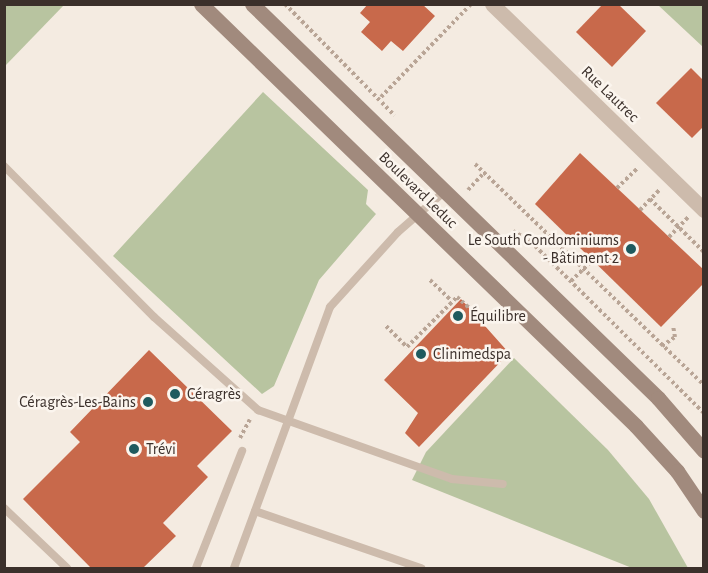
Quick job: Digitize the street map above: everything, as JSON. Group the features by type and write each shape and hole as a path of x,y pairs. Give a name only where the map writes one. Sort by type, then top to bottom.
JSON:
{"street":[{"name":"Boulevard Leduc","path":"201,4 642,432 704,511"},
{"name":"Boulevard Leduc","path":"252,4 664,404 704,451"},
{"name":"Rue Lautrec","path":"492,4 704,210"}],"lane":[{"path":"4,165 146,310 258,410 452,478 503,484"},
{"path":"234,568 286,421 334,300 445,191"},
{"path":"196,568 242,451"},
{"path":"4,508 67,568"},
{"path":"255,511 421,568"}],"path":[{"path":"285,4 381,97 399,123"},
{"path":"381,97 471,4"},
{"path":"617,188 649,157"},
{"path":"475,164 704,386"},
{"path":"476,197 467,189 483,174"},
{"path":"640,210 650,199 704,252"},
{"path":"669,237 678,227"},
{"path":"508,228 571,281 704,412"},
{"path":"571,281 593,261"},
{"path":"429,280 452,301"},
{"path":"452,301 461,299 486,323"},
{"path":"386,326 407,347 449,308 452,301"},
{"path":"662,346 675,337 673,326"},
{"path":"410,344 414,348"},
{"path":"242,451 239,433 258,410"}],"green space":[{"path":"4,5 64,5 5,66"},
{"path":"658,5 703,5 703,47"},
{"path":"263,92 368,190 366,204 376,214 319,280 274,386 262,394 113,256"},
{"path":"514,358 608,450 649,499 688,568 632,568 412,480 426,452"}],"building":[{"path":"368,4 422,4 435,16 403,51 391,41 382,51 361,32 370,22 360,13"},
{"path":"603,4 618,4 646,31 612,67 576,32"},
{"path":"691,68 704,81 704,126 692,138 656,103"},
{"name":"Le South Condominiums - Bâtiment 2","path":"580,153 704,270 704,283 661,327 535,204"},
{"path":"461,299 509,353 419,447 405,433 418,413 384,380"},
{"path":"149,350 232,431 197,466 208,477 163,523 176,536 143,568 91,568 23,499 80,442 70,432"}],"place":[{"name":"Le South Condominiums - Bâtiment 2","path":"631,249"},
{"name":"Équilibre","path":"458,316"},
{"name":"Clinimedspa","path":"421,354"},
{"name":"Céragrès","path":"175,394"},
{"name":"Céragrès-Les-Bains","path":"148,402"},
{"name":"Trévi","path":"134,449"}]}
